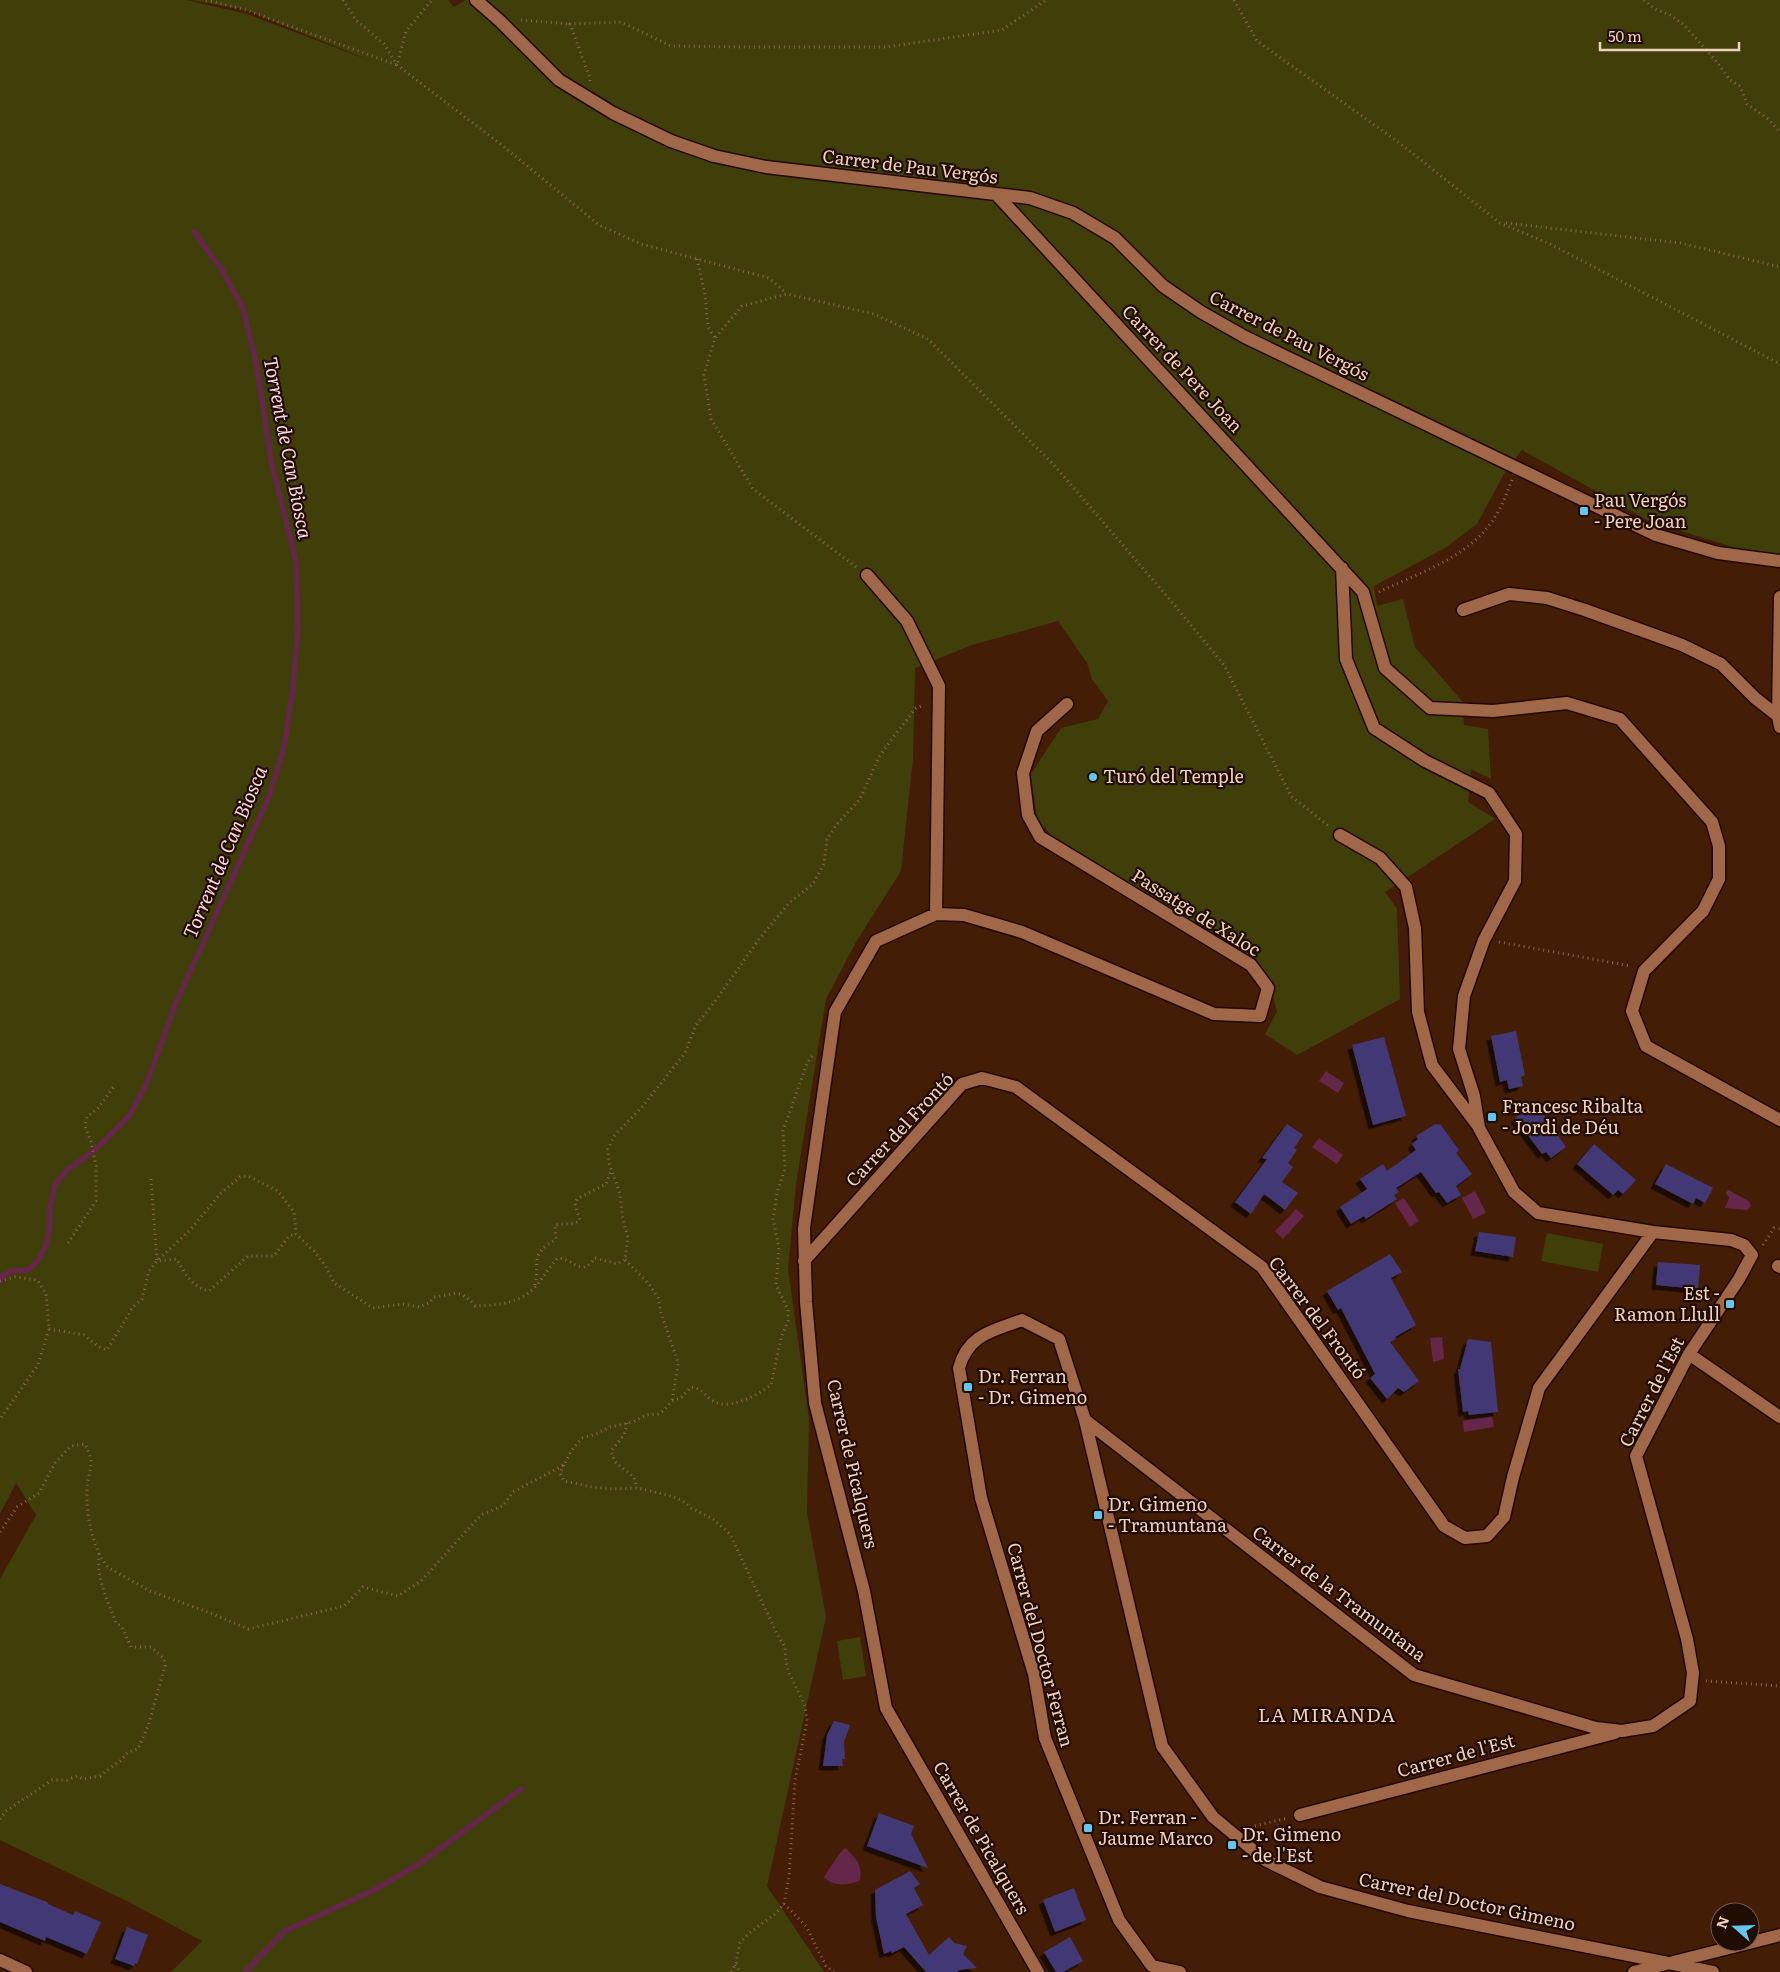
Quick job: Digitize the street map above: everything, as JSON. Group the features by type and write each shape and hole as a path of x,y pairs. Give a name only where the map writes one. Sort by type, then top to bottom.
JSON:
{"street":[{"name":"Carrer de Pau Vergós","path":"476,0 559,80 613,113 671,141 714,156 766,167 1030,198 1073,213 1116,238 1162,286 1208,317 1245,337 1656,535 1718,553 1780,561"},
{"name":"Carrer de Pere Joan","path":"996,194 1342,568 1362,592 1385,668 1430,708 1493,711 1568,703 1620,719 1712,822 1719,846 1719,879 1703,911 1647,968"},
{"path":"1342,568 1346,659 1374,728 1425,761 1489,793 1516,834 1515,881 1484,940 1464,996 1459,1049 1474,1096 1479,1128"},
{"path":"867,575 907,621 939,686 936,914"},
{"path":"1462,610 1508,594 1547,598 1585,610 1682,645 1721,664 1779,721"},
{"path":"1779,721 1780,596"},
{"name":"Passatge de Xaloc","path":"936,914 964,915 1022,932 1214,1014 1260,1016 1268,988 1251,965 1040,837 1028,815 1023,773 1037,731 1067,704"},
{"path":"1340,835 1380,858 1406,887 1415,928 1418,1012 1432,1065 1479,1128 1514,1192 1538,1212 1653,1232 1731,1240 1757,1251"},
{"name":"Carrer de Picalquers","path":"936,914 876,941 835,1012 804,1228 804,1261 815,1403 864,1591 886,1708 1038,1972"},
{"path":"1647,968 1644,971 1632,1011 1646,1046 1780,1120"},
{"name":"Carrer del Frontó","path":"804,1261 962,1084 982,1078 1016,1086 1262,1267 1444,1526 1465,1538 1487,1536 1504,1517 1513,1477 1539,1388 1653,1232"},
{"name":"Carrer de l'Est","path":"1693,1676 1687,1639 1636,1456 1689,1354 1757,1251"},
{"name":"Carrer del Doctor Gimeno","path":"1022,1320 1059,1338 1085,1420 1162,1746 1212,1817 1265,1860 1320,1887 1408,1911 1713,1972"},
{"name":"Carrer del Doctor Ferran","path":"1022,1320 981,1336 974,1341 962,1358 959,1368 981,1498 1034,1674 1045,1738 1119,1920 1151,1969"},
{"path":"1689,1354 1780,1416"},
{"name":"Carrer de la Tramuntana","path":"1085,1420 1414,1675 1596,1728 1622,1731 1653,1726 1690,1702 1693,1676"},
{"name":"Carrer de l'Est","path":"1300,1815 1622,1731"},
{"path":"1634,1972 1780,1935"},
{"path":"0,1960 26,1972"},
{"path":"1151,1969 1180,1972"}],"path":[{"path":"206,0 246,10 397,64 503,146 599,225 641,244 769,278 787,294"},
{"path":"343,0 356,20 384,44 397,64"},
{"path":"397,64 406,31 432,0"},
{"path":"505,26 512,20 570,24 621,22 670,46 886,46 1002,30 1046,0"},
{"path":"1234,0 1257,42 1397,141 1500,223 1550,244 1780,364"},
{"path":"1644,0 1655,9 1670,15 1684,25 1717,62 1730,80 1740,86 1747,104 1768,119 1780,132"},
{"path":"570,24 590,78 587,97"},
{"path":"1500,223 1680,243 1780,267"},
{"path":"697,259 705,295 708,327 715,338"},
{"path":"867,575 753,489 711,419 704,375 715,338 742,306 787,294 874,314 928,339 1053,464 1171,601 1224,665 1291,796 1340,835"},
{"path":"1364,598 1449,559 1476,541 1496,515 1517,468"},
{"path":"625,1260 628,1237 623,1221 620,1194 608,1163 608,1149 614,1136 643,1106 685,1053 696,1025 760,938 790,902 813,884 824,864 827,839 837,824 860,799 879,757 894,736 916,708 939,700"},
{"path":"1484,940 1647,968"},
{"path":"731,1972 735,1965 740,1943 748,1934 775,1914 784,1904 789,1877 795,1780 807,1721 805,1706 788,1667 785,1647 777,1634 730,1534 713,1519 691,1508 684,1501 672,1496 637,1488 598,1488 564,1481 560,1473 571,1450 582,1438 610,1427 627,1424 646,1415 658,1414 672,1401 682,1398 691,1387 701,1389 714,1402 726,1404 763,1392 771,1385 788,1316 788,1310 776,1285 779,1248 773,1219 776,1193 785,1168 783,1131 807,1064 822,1041 831,1035"},
{"path":"68,1243 96,1201 96,1166 91,1142 85,1126 87,1117 98,1108 115,1085"},
{"path":"535,1287 536,1261 540,1250 556,1239 555,1225 569,1224 580,1220 575,1204 577,1200 606,1184 611,1171"},
{"path":"48,1329 84,1335 107,1350 134,1307 142,1299 149,1271 157,1261 189,1231 220,1194 240,1177 248,1176 278,1191 294,1212 296,1234 319,1258 334,1283 373,1308 403,1304 419,1307 429,1303 434,1297 458,1293 466,1296 475,1306 515,1302 527,1295 535,1287 558,1258 565,1258 578,1267 584,1268 591,1264 595,1258 617,1264 625,1260"},
{"path":"152,1179 157,1261"},
{"path":"1757,1251 1774,1228 1780,1229"},
{"path":"157,1261 177,1259 186,1276 192,1282 200,1289 209,1291 248,1256 274,1256 289,1236 296,1234"},
{"path":"625,1260 648,1284 658,1298 660,1313 678,1358 672,1401"},
{"path":"0,1281 14,1277 37,1280 46,1294 48,1329 38,1365 0,1419"},
{"path":"627,1424 624,1436 611,1450 615,1462 634,1477 637,1488"},
{"path":"0,1532 17,1507 39,1493 55,1463 71,1446 85,1444 91,1454 86,1510 99,1551 109,1568 150,1591 248,1629 344,1606 362,1587 398,1596 421,1581 481,1515 503,1506 513,1492 564,1465"},
{"path":"0,1819 6,1811 52,1780 67,1780 77,1776 84,1779 100,1776 120,1761 128,1752 138,1749 148,1726 165,1666 164,1659 151,1646 131,1646 122,1627 116,1623 101,1582 97,1564 99,1551"},
{"path":"1693,1676 1780,1686"},
{"path":"1233,1835 1300,1815"},
{"path":"784,1904 806,1926 826,1966 834,1972"},
{"path":"735,1965 741,1972"}],"shaded area":[{"path":"0,0 186,0 247,14 371,61 246,10 191,0 448,0 454,7 466,0 1780,0 1780,557 1736,548 1649,521 1522,450 1504,474 1477,524 1445,548 1374,586 1377,606 1403,599 1415,647 1462,701 1464,725 1488,729 1491,779 1471,769 1468,802 1495,819 1385,892 1397,909 1400,999 1297,1055 1265,1034 1277,1012 1268,977 1258,962 1054,839 1037,818 1031,774 1061,728 1098,719 1108,701 1092,679 1087,663 1058,621 972,645 915,668 913,759 901,871 856,942 826,999 796,1184 788,1269 809,1418 807,1512 826,1617 767,1886 824,1972 171,1972 202,1941 129,1902 0,1840 0,1579 36,1515 16,1483 0,1514"},
{"path":"1326,1071 1344,1083 1338,1093 1319,1081"},
{"path":"1319,1138 1343,1155 1337,1164 1312,1147"},
{"path":"1728,1190 1749,1201 1751,1206 1747,1210 1725,1208 1729,1198 1726,1193"},
{"path":"1475,1191 1486,1213 1473,1219 1462,1198"},
{"path":"1404,1198 1419,1221 1410,1227 1395,1203"},
{"path":"1296,1209 1304,1216 1283,1239 1275,1231"},
{"path":"1547,1233 1603,1244 1598,1272 1541,1261"},
{"path":"1442,1337 1444,1359 1433,1362 1430,1338"},
{"path":"1492,1416 1494,1427 1464,1432 1463,1421"},
{"path":"860,1637 866,1676 843,1680 837,1641"},
{"path":"845,1848 852,1854 859,1866 860,1880 846,1884 832,1883 824,1877"}],"building":[{"path":"1516,1031 1525,1075 1521,1077 1523,1086 1509,1089 1507,1080 1500,1082 1491,1036"},
{"path":"1384,1037 1406,1116 1373,1125 1352,1045"},
{"path":"1536,1103 1566,1147 1551,1158 1546,1152 1542,1154 1515,1118"},
{"path":"1287,1124 1303,1135 1294,1148 1297,1150 1288,1163 1293,1167 1282,1182 1298,1193 1285,1210 1264,1194 1251,1214 1235,1202 1267,1159 1262,1158"},
{"path":"1435,1124 1441,1125 1459,1150 1456,1153 1472,1174 1456,1186 1461,1195 1447,1203 1439,1192 1436,1193 1421,1172 1396,1188 1399,1192 1394,1195 1397,1199 1366,1219 1364,1216 1351,1224 1340,1207 1367,1189 1360,1179 1383,1164 1387,1171 1416,1150 1412,1144 1418,1139 1416,1136"},
{"path":"1594,1144 1636,1180 1623,1194 1618,1190 1613,1195 1577,1164"},
{"path":"1666,1164 1713,1188 1705,1203 1696,1198 1693,1204 1655,1184"},
{"path":"1479,1232 1516,1237 1513,1257 1475,1251"},
{"path":"1390,1254 1402,1272 1391,1278 1416,1325 1390,1342 1419,1381 1404,1392 1398,1388 1387,1399 1370,1378 1375,1374 1341,1308 1338,1310 1327,1291"},
{"path":"1658,1262 1700,1265 1698,1289 1656,1285"},
{"path":"1468,1339 1491,1342 1498,1412 1469,1415 1468,1411 1463,1412 1458,1369 1460,1369"},
{"path":"834,1721 850,1725 844,1742 845,1759 842,1759 843,1766 823,1766 827,1735"},
{"path":"879,1813 914,1826 911,1834 928,1868 867,1846"},
{"path":"910,1871 920,1884 914,1888 923,1905 906,1914 929,1955 949,1937 954,1943 967,1946 963,1954 977,1968 959,1970 957,1972 926,1972 904,1947 892,1953 891,1951 884,1954 876,1917 875,1890"},
{"path":"0,1884 47,1902 73,1915 75,1911 101,1922 87,1954 46,1937 45,1941 0,1922"},
{"path":"1074,1888 1086,1920 1055,1932 1043,1900"},
{"path":"127,1927 148,1935 137,1964 135,1963 134,1966 115,1959"},
{"path":"1070,1937 1083,1961 1063,1972 1056,1972 1044,1952"}],"waterway":[{"name":"Torrent de Can Biosca","path":"0,1281 4,1275 12,1271 28,1270 37,1262 45,1248 50,1228 50,1207 55,1185 67,1170 94,1151 130,1115 146,1085 176,1003 269,797 284,747 293,689 298,628 296,562 271,460 257,367 243,308 222,270 194,232"},
{"path":"245,1972 285,1931 374,1890 419,1864 521,1789"}],"place":[{"name":"Pau Vergós - Pere Joan","path":"1584,511"},
{"name":"Turó del Temple","path":"1093,777"},
{"name":"Francesc Ribalta - Jordi de Déu","path":"1492,1117"},
{"name":"Est - Ramon Llull","path":"1730,1304"},
{"name":"Dr. Ferran - Dr. Gimeno","path":"968,1387"},
{"name":"Dr. Gimeno - Tramuntana","path":"1098,1515"},
{"name":"Dr. Ferran - Jaume Marco","path":"1088,1828"},
{"name":"Dr. Gimeno - de l'Est","path":"1232,1845"}],"district":[{"name":"LA MIRANDA","path":"1327,1715"}]}
